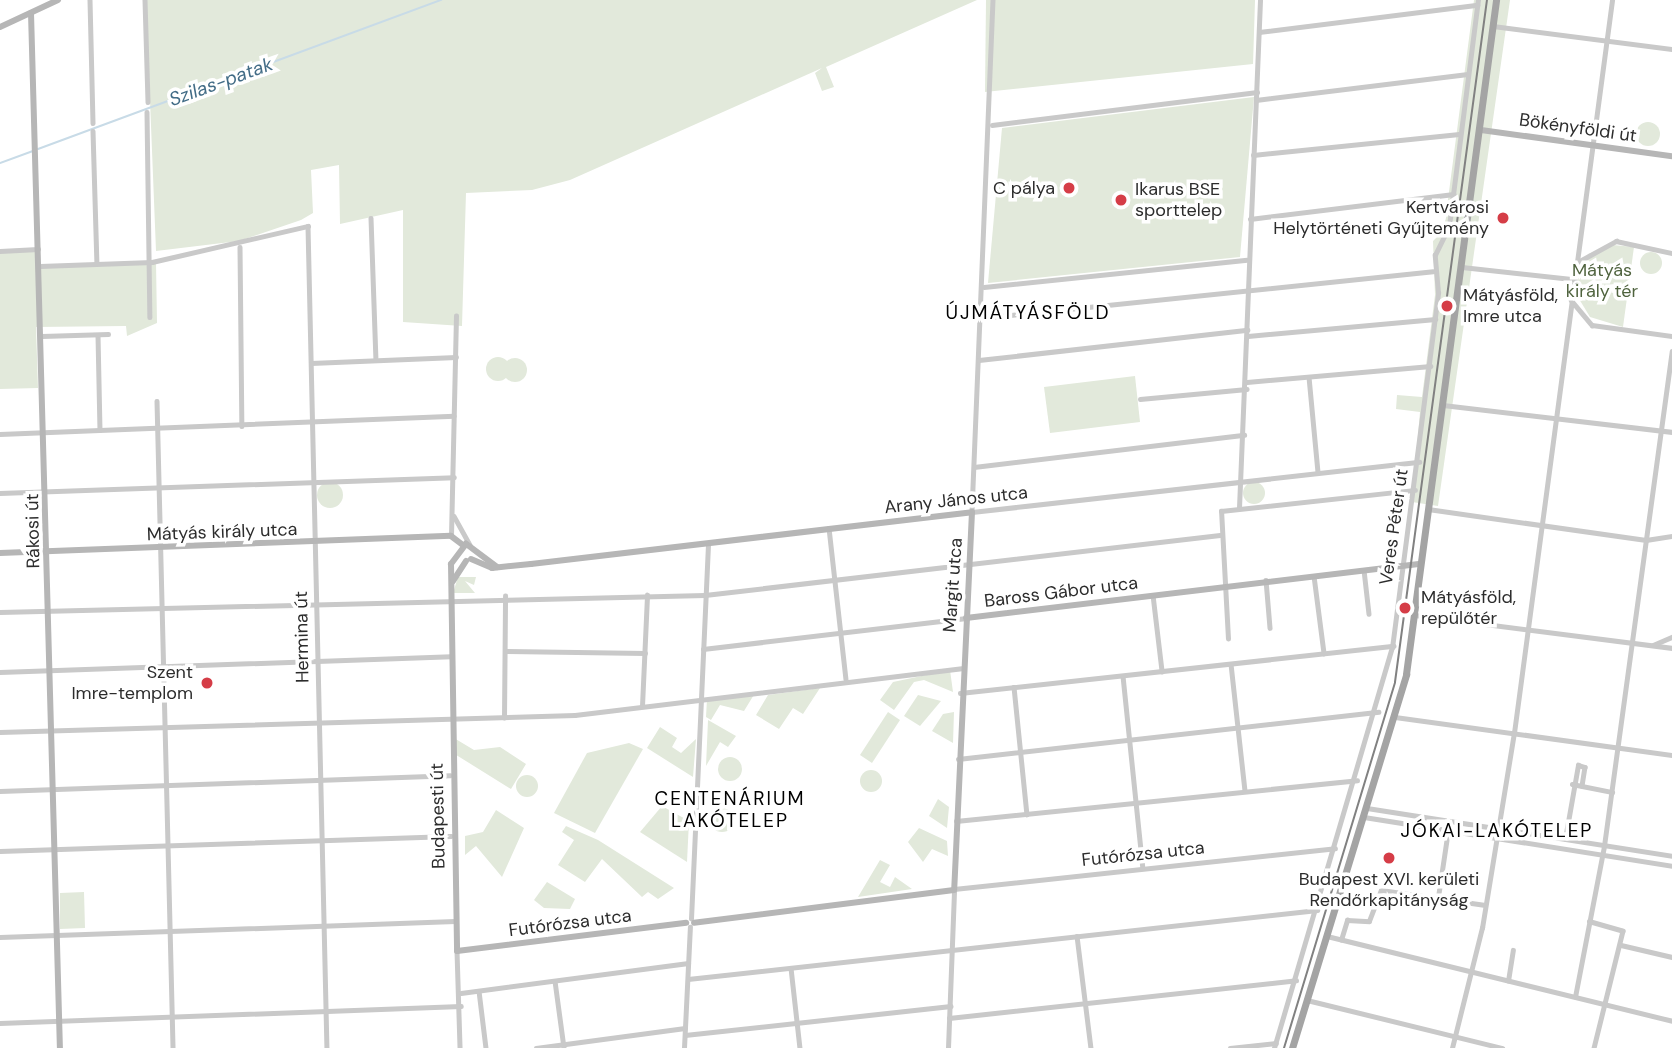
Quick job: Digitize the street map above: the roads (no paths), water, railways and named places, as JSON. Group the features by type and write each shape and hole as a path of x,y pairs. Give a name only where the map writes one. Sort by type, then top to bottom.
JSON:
{"main road":[{"name":"Veres Péter út","path":"1292,1048 1395,717 1415,615 1481,130 1496,0"}],"street":[{"path":"0,27 58,0"},
{"path":"90,0 93,123"},
{"path":"145,0 148,102"},
{"name":"Margit utca","path":"947,1048 954,950 955,821 961,668 970,562 992,125 993,0"},
{"path":"1239,508 1247,385 1247,260 1260,0"},
{"path":"1452,1048 1485,905 1514,733 1612,0"},
{"path":"1259,32 1477,2"},
{"name":"Veres Péter út","path":"1275,1046 1378,712 1393,646 1430,366 1435,318 1433,271 1453,194 1477,2"},
{"name":"Rákosi út","path":"31,13 40,249 60,1048"},
{"path":"1493,26 1672,49"},
{"path":"1256,100 1467,74"},
{"path":"992,125 1257,92"},
{"path":"147,113 152,262 150,317"},
{"name":"Bökényföldi út","path":"1481,130 1672,156"},
{"path":"93,131 97,262"},
{"path":"1253,155 1460,134"},
{"path":"1250,219 1453,194"},
{"path":"371,218 376,360"},
{"name":"Hermina út","path":"240,247 308,226 327,1048"},
{"path":"1576,263 1590,250 1616,241 1672,253"},
{"path":"40,266 152,262 240,247 242,426"},
{"path":"0,251 40,249"},
{"path":"984,287 1247,260"},
{"path":"1462,267 1573,279"},
{"path":"981,318 1433,271"},
{"path":"1570,300 1592,325 1672,336"},
{"path":"456,316 453,513 449,536 466,551"},
{"path":"979,360 1247,333 1435,318"},
{"path":"42,336 108,334"},
{"path":"98,335 100,430"},
{"path":"1575,997 1604,846 1672,352"},
{"path":"311,363 456,357"},
{"path":"1140,400 1309,377 1430,366"},
{"path":"1309,377 1318,473"},
{"path":"157,401 173,1048"},
{"path":"1443,405 1554,421 1660,433 1672,432"},
{"path":"0,434 454,416"},
{"path":"974,467 1244,435"},
{"name":"Arany János utca","path":"466,551 497,567 1419,462"},
{"path":"0,493 453,477"},
{"path":"1228,639 1218,515 1239,508 1415,490"},
{"path":"1428,509 1646,540 1672,536"},
{"path":"452,583 466,551 463,531 453,513"},
{"path":"829,528 846,679"},
{"path":"0,612 452,597 705,595 970,562 1220,535"},
{"name":"Mátyás király utca","path":"0,552 314,543 449,536"},
{"path":"684,1048 703,697 708,543"},
{"name":"Budapesti út","path":"460,1048 461,993 451,836 451,656 452,583 466,551"},
{"name":"Baross Gábor utca","path":"703,649 1266,580 1422,564"},
{"path":"1364,569 1369,614"},
{"path":"1314,575 1324,653"},
{"path":"1266,580 1270,628"},
{"path":"1153,594 1162,671"},
{"path":"642,706 647,595"},
{"path":"504,718 505,596"},
{"path":"1415,615 1672,648"},
{"path":"1653,645 1672,637"},
{"path":"960,693 1393,646"},
{"path":"505,651 645,653"},
{"path":"0,672 451,656"},
{"path":"1231,664 1245,790"},
{"path":"0,732 318,721 504,718 642,706 846,679 961,668"},
{"path":"1123,676 1143,868"},
{"path":"1014,687 1027,814"},
{"path":"958,759 1378,712"},
{"path":"1395,717 1672,755"},
{"path":"1565,839 1572,784 1582,765 1582,786"},
{"path":"0,791 450,775"},
{"path":"955,821 1356,780"},
{"path":"1572,784 1612,792"},
{"path":"1367,808 1672,856"},
{"path":"1364,817 1672,866"},
{"path":"1437,897 1448,831"},
{"path":"0,851 451,836"},
{"name":"Futórózsa utca","path":"457,951 954,889 1335,848"},
{"path":"1341,940 1347,920 1369,921 1381,890 1485,905"},
{"path":"688,979 1317,910"},
{"path":"0,937 455,921"},
{"path":"1589,921 1623,928 1594,1048"},
{"path":"1077,936 1091,1048"},
{"path":"1327,936 1672,1021"},
{"path":"1620,945 1672,957"},
{"path":"1508,981 1513,950"},
{"path":"461,993 688,964"},
{"path":"791,968 800,1048"},
{"path":"949,1018 1296,980"},
{"path":"555,981 564,1046"},
{"path":"479,991 486,1048"},
{"path":"1307,1000 1502,1048"},
{"path":"0,1023 461,1006"},
{"path":"685,1035 950,1006"},
{"path":"536,1048 685,1028"},
{"path":"1230,1048 1275,1046"}],"waterway":[{"name":"Szilas-patak","path":"38,149 441,0"},
{"name":"Szilas-patak","path":"0,163 33,151"}],"tram line":[{"path":"1284,1048 1395,682 1487,0"}],"place":[{"name":"C pálya","path":"1069,188"},
{"name":"Ikarus BSE sporttelep","path":"1121,200"},
{"name":"Kertvárosi Helytörténeti Gyűjtemény","path":"1503,218"},
{"name":"Mátyásföld, Imre utca","path":"1447,306"},
{"name":"Mátyásföld, repülőtér","path":"1405,608"},
{"name":"Szent Imre-templom","path":"207,683"},
{"name":"Budapest XVI. kerületi Rendőrkapitányság","path":"1389,858"}],"district":[{"name":"ÚJMÁTYÁSFÖLD","path":"1028,313"},
{"name":"CENTENÁRIUM LAKÓTELEP","path":"730,810"},
{"name":"JÓKAI-LAKÓTELEP","path":"1497,831"}],"park label":[{"name":"Mátyás király tér","path":"1602,281"}]}
